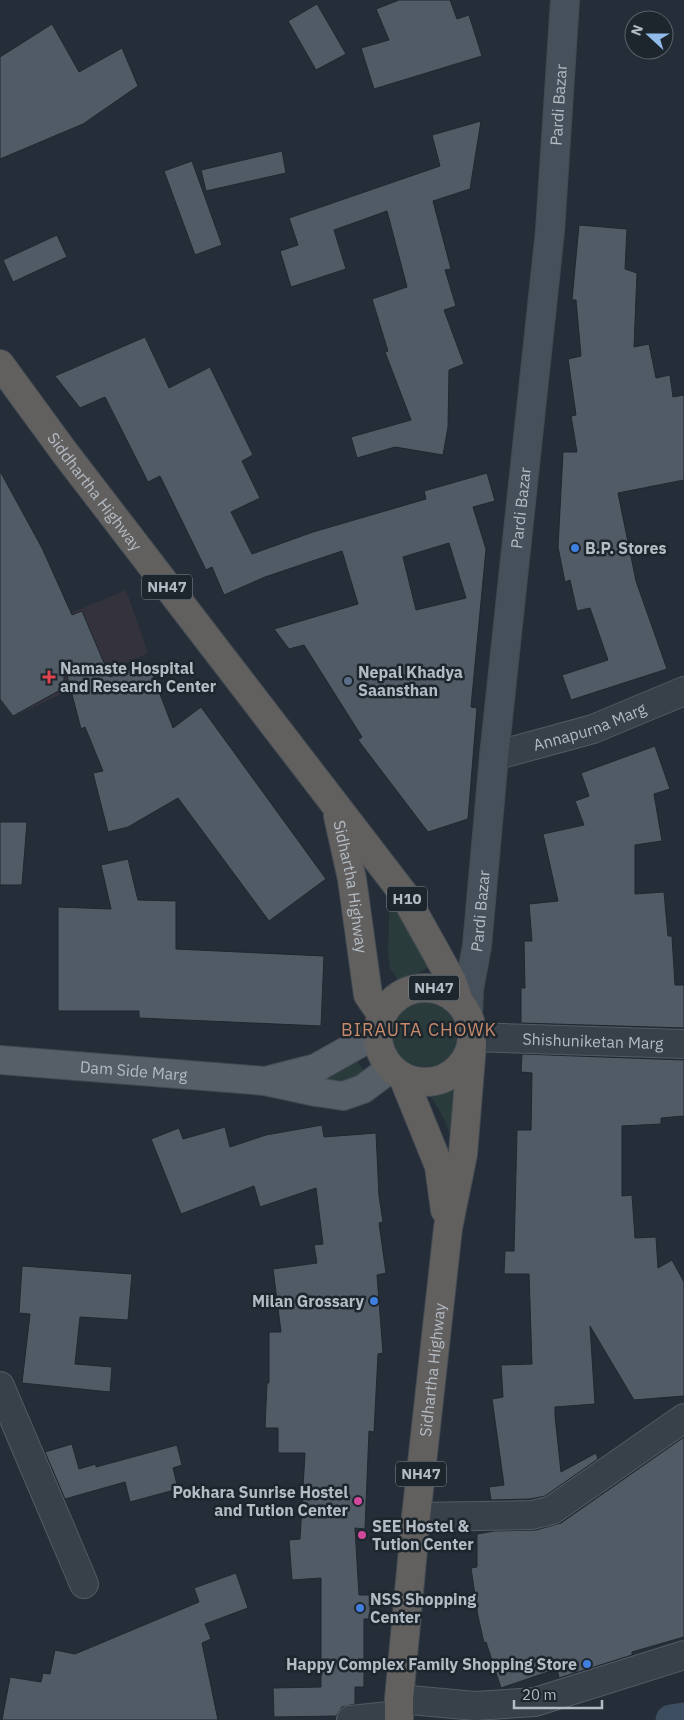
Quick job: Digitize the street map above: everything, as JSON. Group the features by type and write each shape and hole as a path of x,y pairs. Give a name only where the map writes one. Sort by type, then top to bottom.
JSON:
{"highway":[{"name":"Siddhartha Highway","path":"0,364 65,453 336,807"},
{"name":"Sidhartha Highway","path":"336,807 352,879 368,994 380,1022"},
{"name":"Sidhartha Highway","path":"336,807 403,893 452,981 468,1025 463,1154 448,1228 416,1517 399,1711"},
{"name":"NH47","path":"397,1073 383,1057 378,1043 380,1022 391,1002 403,993 417,988 432,988 447,993 468,1025"},
{"path":"397,1073 416,1082 430,1083 445,1079 457,1070 466,1059 468,1025"},
{"name":"Sidhartha Highway","path":"397,1073 427,1132 439,1166 448,1228"}],"main road":[{"name":"Pardi Bazar","path":"468,1025 468,989 477,946 494,756 550,231 565,0"},
{"path":"266,1080 316,1068 362,1042 380,1022"},
{"name":"Dam Side Marg","path":"0,1060 266,1080"},
{"path":"266,1080 316,1092 343,1096 397,1073"}],"street":[{"name":"Annapurna Marg","path":"494,756 593,729 684,691"},
{"name":"Shishuniketan Marg","path":"468,1025 684,1044"},
{"path":"0,1386 84,1584"},
{"path":"416,1517 532,1515 552,1510 684,1418"},
{"path":"351,1720 399,1711 535,1702 684,1655"}],"shaded area":[{"name":"Namaste Hospital and Research Center","path":"126,590 148,653 13,717 0,701 0,643"}],"green space":[{"path":"390,890 433,965 400,982 390,968 388,953"},
{"name":"BIRAUTA CHOWK","path":"425,1003 437,1005 448,1012 455,1023 457,1035 455,1047 448,1058 437,1065 425,1067 413,1065 402,1058 395,1047 393,1035 395,1023 402,1012 413,1005"},
{"path":"356,1059 367,1076 333,1082 319,1078"},
{"path":"461,1075 456,1151 444,1119 426,1091 440,1089"}],"building":[{"path":"399,0 450,0 457,19 469,15 482,56 374,89 361,48 389,40 376,9"},
{"path":"317,4 346,54 316,70 288,21"},
{"path":"52,24 79,72 122,48 138,86 83,124 0,159 0,57"},
{"path":"481,121 470,189 433,201 451,269 445,270 456,306 444,310 464,364 449,370 448,427 443,455 395,447 357,458 351,437 411,420 385,352 388,351 372,299 407,287 387,211 334,230 346,269 291,287 280,251 298,245 289,218 440,166 432,135"},
{"path":"282,151 286,173 206,191 201,170"},
{"path":"192,161 222,245 195,255 164,171"},
{"path":"579,225 627,229 625,269 637,273 634,347 649,344 656,378 670,375 673,397 684,395 684,480 618,493 636,581 667,669 571,700 562,675 608,660 590,608 577,611 570,580 565,582 558,547 563,452 577,452 571,416 576,415 568,359 581,356 576,300 572,300"},
{"path":"57,235 67,257 13,282 3,260"},
{"path":"145,337 169,388 210,367 253,455 242,461 260,498 231,512 252,554 313,532 426,499 424,491 487,473 495,501 473,507 486,549 471,707 477,708 468,819 428,832 358,740 362,737 304,645 289,649 274,629 358,604 342,551 265,577 224,595 212,567 206,570 160,476 148,482 105,397 80,408 55,376","holes":["449,543 466,598 416,610 403,557"]},
{"path":"0,471 42,548 72,615 82,611 110,677 148,663 173,728 201,707 326,879 269,921 178,798 128,827 108,832 93,773 103,771 85,727 81,729 67,675 64,675 64,688 13,716 0,699"},
{"path":"655,746 670,789 654,794 662,841 635,845 635,894 664,892 668,936 672,936 675,985 684,985 684,1028 521,1023 521,988 525,988 524,941 532,941 529,904 558,901 543,834 584,825 575,801 589,796 581,773"},
{"path":"0,822 27,822 22,885 0,885"},
{"path":"128,859 138,900 176,901 176,949 324,956 321,1026 139,1018 139,1011 58,1011 58,907 111,909 101,865"},
{"path":"522,1054 684,1060 684,1116 661,1118 661,1124 622,1126 622,1196 632,1195 635,1238 656,1237 658,1268 672,1260 684,1282 684,1396 634,1400 590,1326 595,1404 555,1407 555,1416 561,1472 596,1453 598,1459 545,1496 530,1499 491,1500 489,1487 504,1485 492,1399 503,1397 501,1365 532,1364 529,1274 504,1274 505,1251 514,1251 517,1130 531,1130 532,1073 521,1072"},
{"path":"322,1125 324,1137 376,1133 379,1196 383,1222 379,1223 386,1273 377,1275 383,1353 378,1354 374,1432 369,1431 365,1529 355,1528 359,1595 370,1595 370,1619 364,1619 364,1687 355,1687 355,1704 342,1707 336,1716 274,1717 273,1688 321,1687 321,1578 292,1580 289,1540 300,1539 305,1453 278,1453 278,1428 265,1428 267,1383 269,1383 269,1332 281,1332 273,1269 317,1263 314,1245 323,1244 316,1188 260,1207 254,1186 181,1214 151,1139 179,1128 183,1139 225,1127 230,1147 266,1135"},
{"path":"22,1266 132,1274 128,1320 80,1317 75,1364 112,1367 110,1392 22,1383 30,1314 19,1313"},
{"path":"684,1437 684,1637 632,1652 632,1655 559,1678 557,1669 501,1688 486,1642 484,1643 478,1616 471,1568 477,1567 477,1534 494,1531 536,1530 561,1523"},
{"path":"72,1444 79,1469 96,1464 96,1467 177,1445 182,1465 173,1468 178,1489 130,1502 125,1482 65,1499 45,1452"},
{"path":"236,1573 248,1608 205,1624 211,1639 202,1643 218,1720 2,1720 10,1677 41,1682 43,1673 50,1674 55,1650 75,1654 199,1602 194,1588"}],"waterway":[{"path":"671,1720 684,1718"}],"place":[{"name":"B.P. Stores","path":"575,548"},
{"name":"Namaste Hospital and Research Center","path":"49,677"},
{"name":"Nepal Khadya Saansthan","path":"348,681"},
{"name":"Milan Grossary","path":"374,1301"},
{"name":"Pokhara Sunrise Hostel and Tution Center","path":"358,1501"},
{"name":"SEE Hostel & Tution Center","path":"362,1535"},
{"name":"NSS Shopping Center","path":"360,1608"},
{"name":"Happy Complex Family Shopping Store","path":"587,1664"}],"district":[{"name":"BIRAUTA CHOWK","path":"419,1030"}]}
